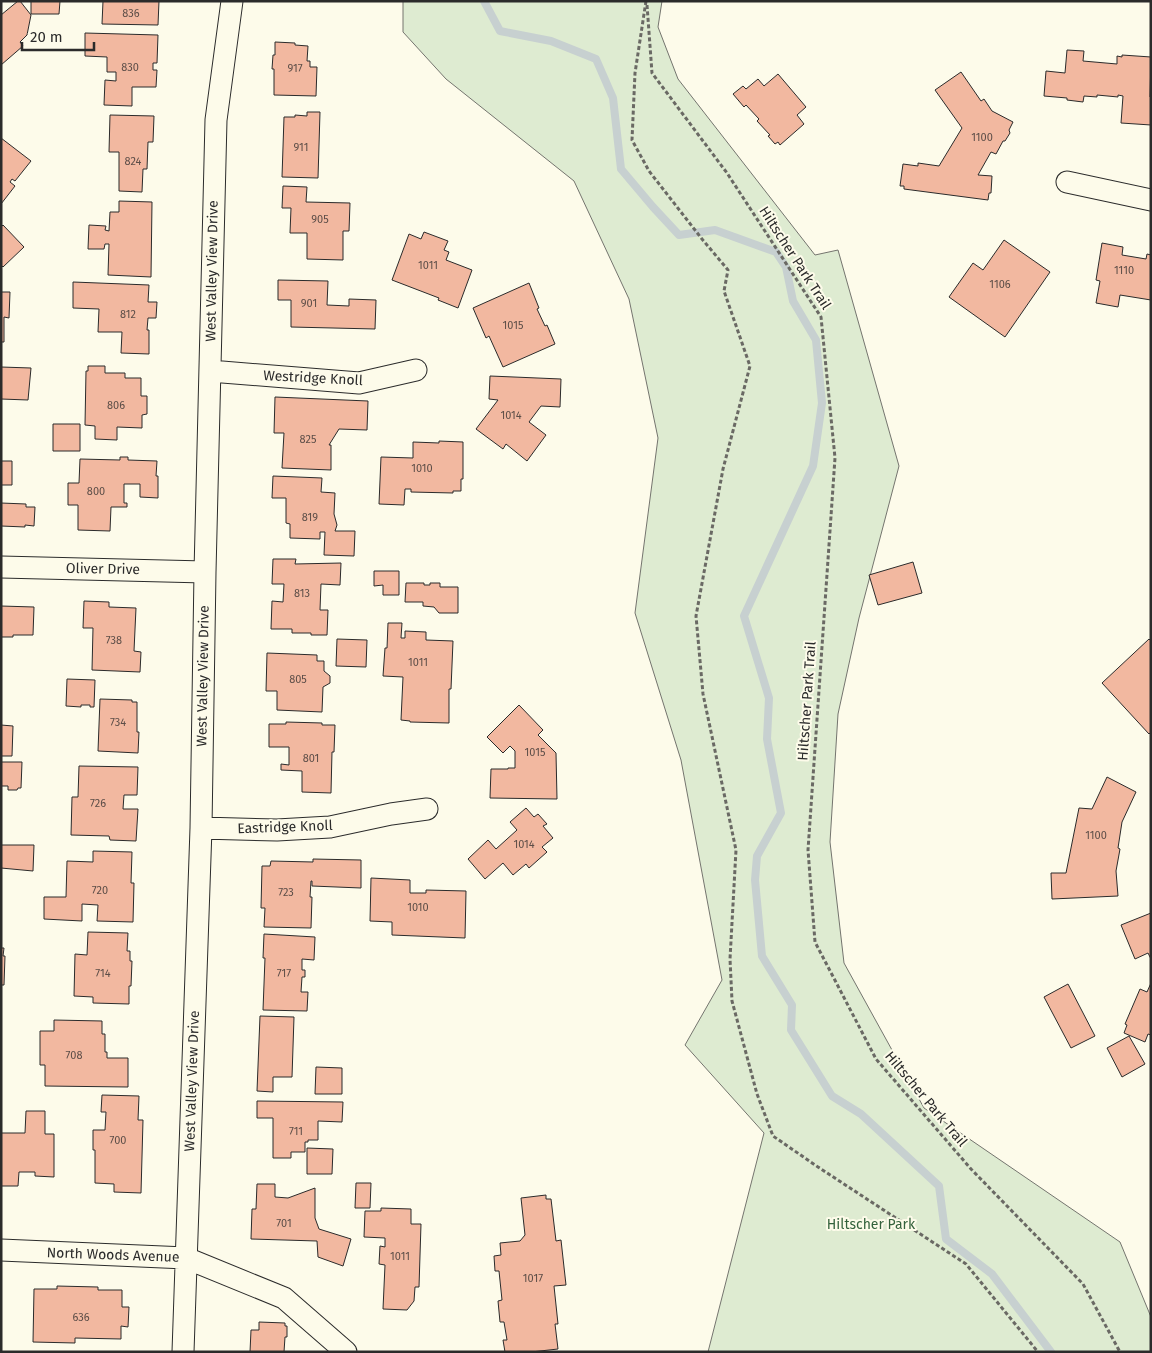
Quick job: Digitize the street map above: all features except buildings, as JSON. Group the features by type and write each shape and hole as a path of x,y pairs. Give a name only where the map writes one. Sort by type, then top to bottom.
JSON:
{"street":[{"name":"West Valley View Drive","path":"183,1352 201,828 216,120 232,1"},
{"path":"1067,182 1151,200"},
{"name":"Westridge Knoll","path":"210,371 359,383 416,370"},
{"name":"Oliver Drive","path":"1,567 205,572"},
{"name":"Eastridge Knoll","path":"201,828 277,830 330,827 391,814 427,809"},
{"name":"North Woods Avenue","path":"1,1250 186,1258 284,1298 346,1352"}],"path":[{"path":"647,1 635,73 632,140 649,171 702,240 728,270 724,291 750,366 723,469 696,616 703,694 736,850 730,959 732,1001 757,1094 773,1136 966,1264 1038,1352"},
{"name":"Hiltscher Park Trail","path":"647,1 652,73 726,173 821,317 835,458 808,850 815,942 876,1059 971,1169 1083,1284 1120,1352"}],"green space":[{"name":"Hiltscher Park","path":"403,1 662,1 658,27 678,79 815,255 838,250 899,466 859,618 838,714 830,842 844,963 924,1108 1120,1242 1151,1317 1151,1352 708,1352 764,1133 685,1045 722,980 681,760 635,613 658,438 629,299 574,181 446,79 403,32"}],"waterway":[{"path":"484,1 500,31 551,41 596,59 613,98 621,169 679,235 715,230 776,252 786,267 793,301 816,340 822,403 813,466 744,616 769,698 767,739 781,813 757,856 755,880 762,956 792,1005 791,1030 832,1096 861,1114 939,1186 946,1239 992,1274 1051,1352"}]}
